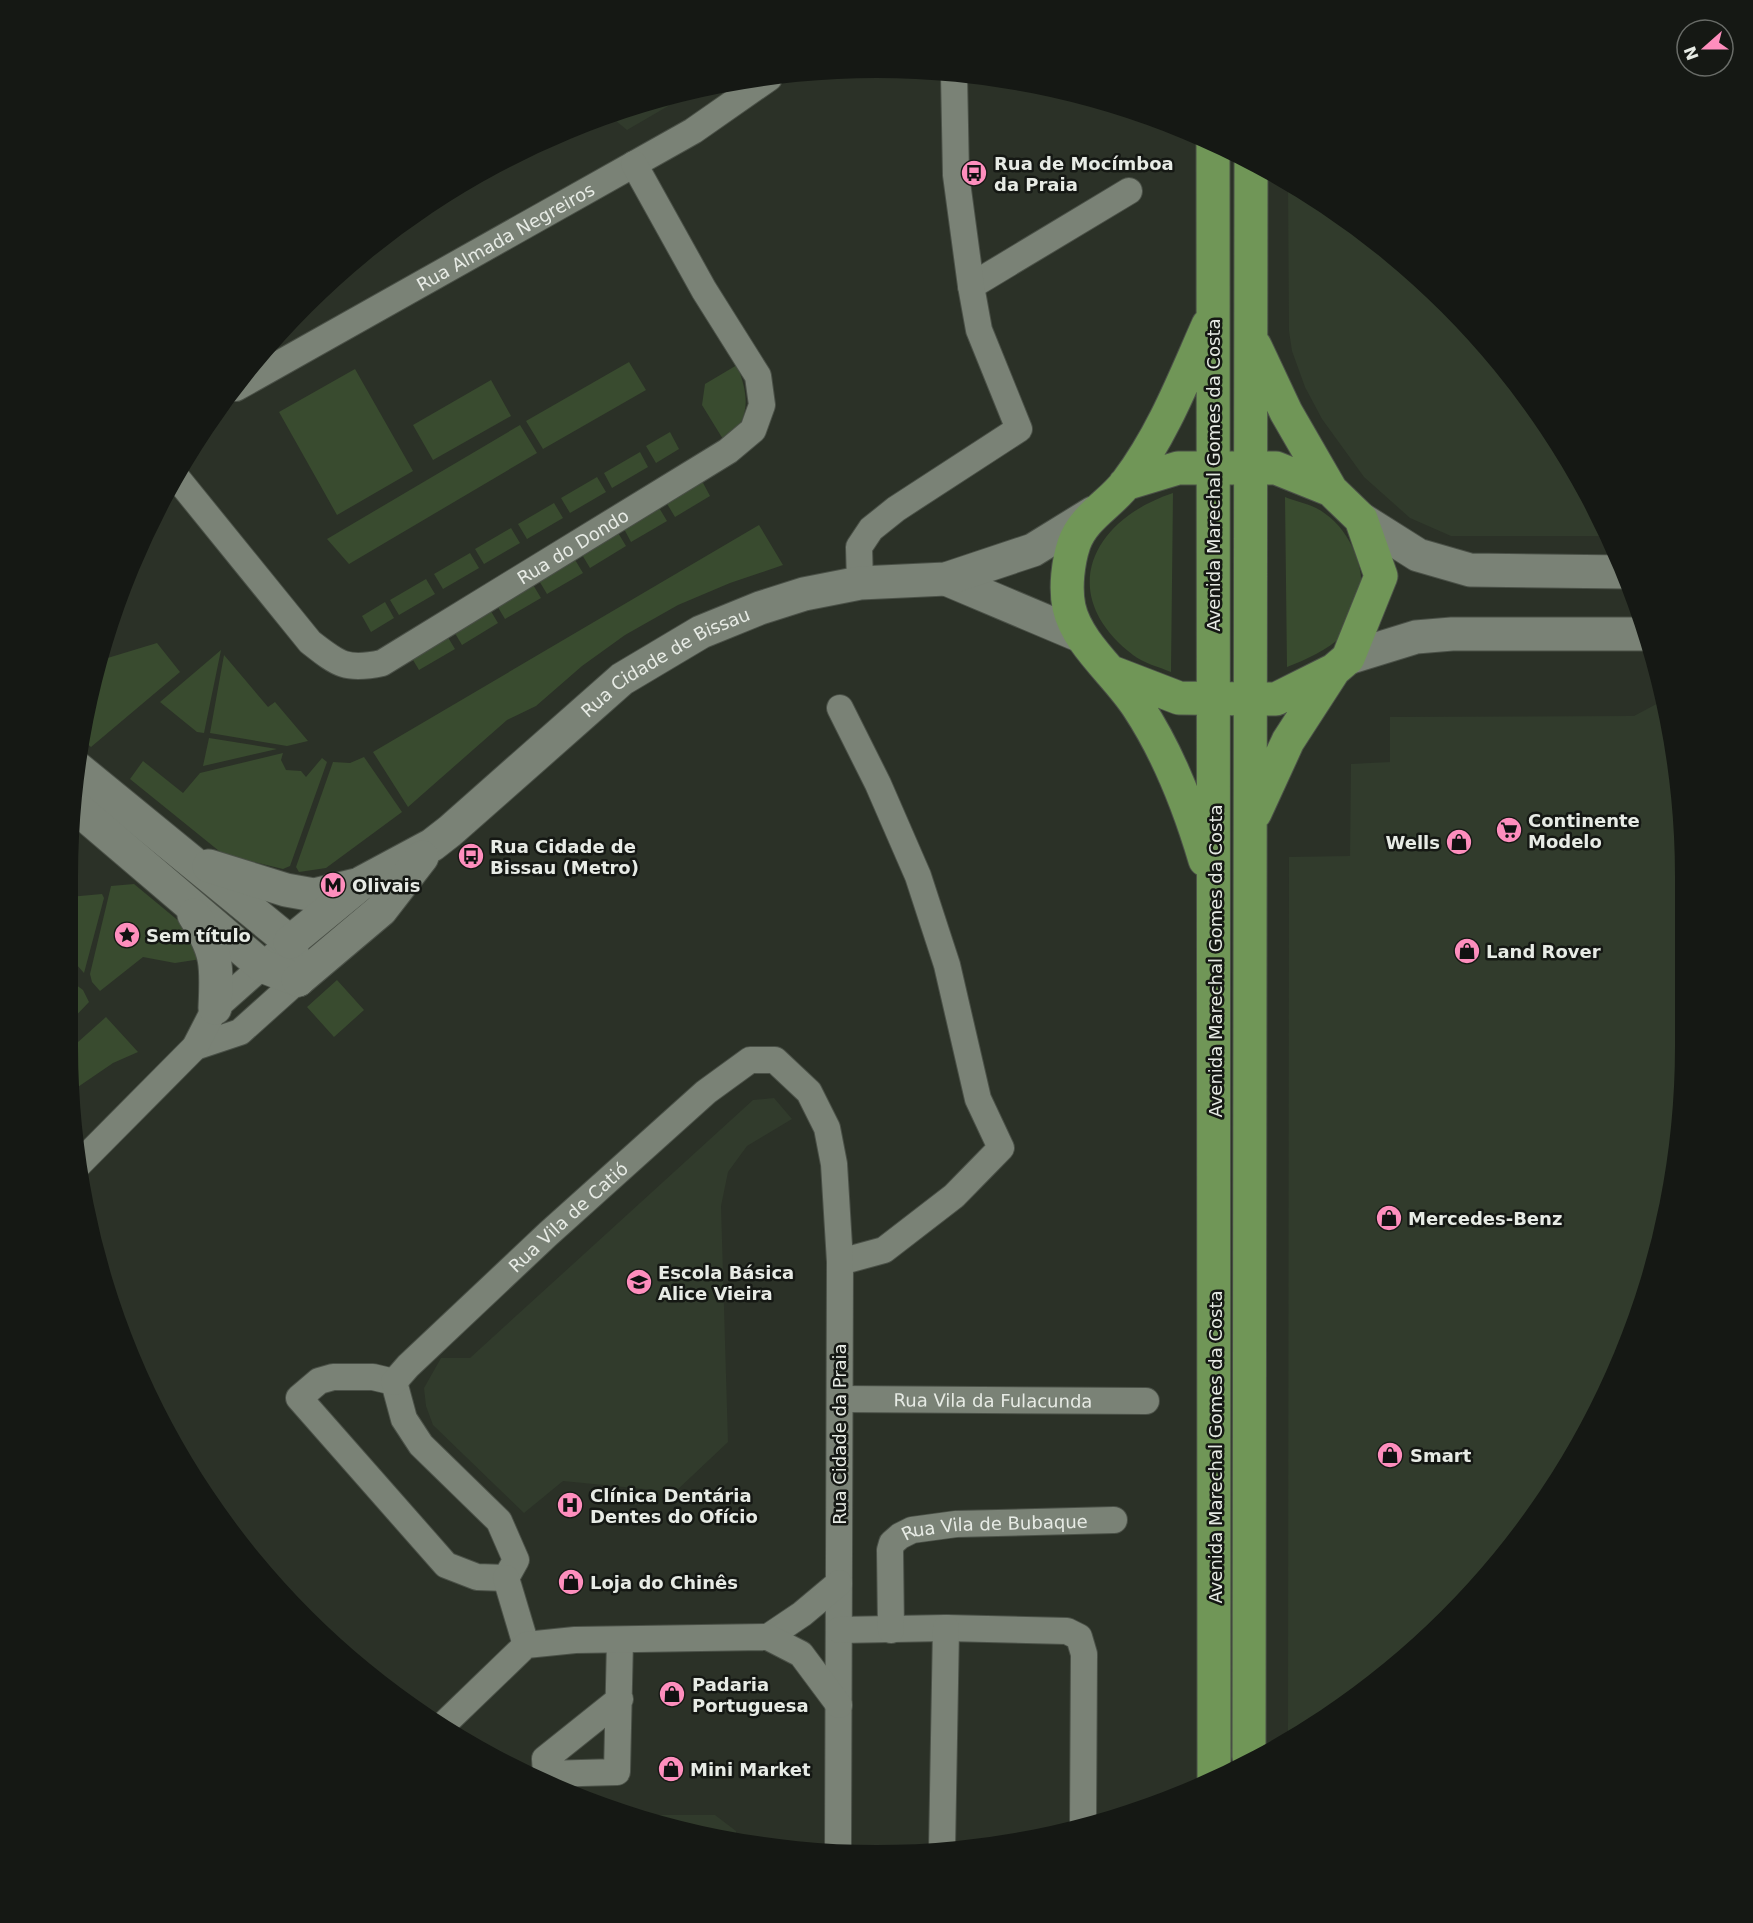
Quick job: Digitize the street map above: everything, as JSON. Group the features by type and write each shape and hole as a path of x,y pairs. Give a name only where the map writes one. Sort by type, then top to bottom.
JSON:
{"main road":[{"name":"Avenida Marechal Gomes da Costa","path":"1213,153 1216,897 1214,1770"},
{"name":"Avenida Marechal Gomes da Costa","path":"1249,1753 1251,171"},
{"path":"1212,318 1160,434 1125,484 1093,513 1075,542 1068,576 1069,607 1081,636 1114,674 1138,707 1176,777 1194,824 1216,897"},
{"path":"1251,339 1286,412 1331,490 1361,519 1418,555 1470,570 1614,572"},
{"path":"1125,484 1178,468 1276,468 1331,490"},
{"name":"Rua Cidade de Bissau","path":"298,980 381,910 432,845 622,679 660,655 701,632 760,608 804,594 860,583 946,579 1033,550 1093,513"},
{"path":"1251,823 1288,741 1341,664 1382,576 1361,519"},
{"name":"Rua Cidade de Bissau","path":"946,579 1081,636"},
{"path":"1114,674 1179,698 1276,699 1341,664 1416,637 1452,634 1637,634"},
{"path":"85,774 290,942 298,980"},
{"path":"81,812 262,966 298,980"},
{"name":"Rua Cidade de Bissau","path":"290,942 363,882 432,845"},
{"path":"188,858 286,890 314,895 363,882"},
{"path":"180,894 213,947 217,966 215,1008"}],"street":[{"path":"860,583 859,547 871,529 896,508 1019,429 979,330 956,175 954,82"},
{"name":"Rua Almada Negreiros","path":"266,362 286,345 693,131 755,88"},
{"name":"Rua do Dondo","path":"181,484 310,642 337,664 359,668 382,663 728,451 753,430 762,405 758,376 704,290 634,164"},
{"path":"971,286 1129,191"},
{"path":"840,708 878,784 918,876 947,964 978,1099 1001,1148 954,1196 884,1250 840,1262"},
{"name":"Rua Cidade de Bissau","path":"86,1157 195,1047 215,1008 290,942"},
{"name":"Rua Cidade de Bissau","path":"195,1047 240,1032 298,980"},
{"name":"Rua Cidade da Praia","path":"750,1060 775,1060 809,1092 827,1128 834,1164 840,1262 838,1844"},
{"name":"Rua Vila de Catió","path":"394,1382 408,1366 548,1234 706,1092 750,1060"},
{"path":"506,1578 477,1577 446,1565 299,1398 319,1381 333,1377 373,1377 394,1382 404,1419 421,1445 499,1521 516,1560 506,1578 526,1645"},
{"name":"Rua Vila da Fulacunda","path":"840,1399 1146,1401"},
{"name":"Rua Vila de Bubaque","path":"891,1630 890,1550 892,1543 912,1530 956,1524 1114,1520"},
{"path":"768,1637 802,1614 839,1583"},
{"path":"942,1842 946,1628"},
{"path":"839,1630 946,1628 1067,1631 1079,1637 1084,1654 1083,1818"},
{"path":"448,1720 526,1645 575,1640 768,1637 801,1653 839,1705"},
{"path":"620,1640 620,1699"}],"shaded area":[{"path":"670,105 627,130 617,121"},
{"path":"1288,193 1363,243 1403,276 1477,350 1510,390 1540,433 1568,477 1599,536 1451,536 1410,518 1364,477 1322,419 1305,387 1292,351 1289,331"},
{"path":"1656,704 1668,772 1675,876 1675,1046 1668,1151 1660,1202 1633,1303 1593,1400 1568,1446 1510,1533 1477,1573 1403,1647 1363,1680 1288,1730 1289,857 1350,856 1351,764 1390,762 1390,717 1634,716"},
{"name":"Escola Básica Alice Vieira","path":"774,1098 792,1119 747,1146 728,1172 721,1206 728,1442 675,1492 563,1481 524,1513 433,1425 426,1406 424,1388 441,1358 470,1358 753,1100"},
{"path":"660,1815 715,1815 736,1831 721,1830"}],"green space":[{"path":"629,362 646,390 543,449 526,421"},
{"path":"737,365 746,398 745,407 740,425 726,444 702,405 705,384"},
{"path":"355,369 413,471 337,515 279,412"},
{"path":"491,380 511,416 433,460 413,425"},
{"path":"520,425 537,453 349,564 327,539"},
{"path":"670,432 679,449 656,463 646,446"},
{"path":"640,452 648,467 612,488 604,473"},
{"path":"597,477 606,492 570,513 561,498"},
{"path":"702,481 710,496 675,517 666,502"},
{"path":"1173,493 1171,672 1137,658 1109,632 1095,608 1090,584 1093,562 1104,540 1121,521 1145,505"},
{"path":"1285,497 1316,508 1331,518 1353,548 1362,584 1360,603 1354,620 1343,635 1309,658 1287,667"},
{"path":"554,503 563,518 527,539 518,524"},
{"path":"658,506 667,521 631,542 623,527"},
{"path":"759,525 783,565 730,583 678,605 625,635 582,666 536,706 507,720 408,807 373,752"},
{"path":"511,528 520,543 484,564 475,549"},
{"path":"617,531 626,546 590,568 581,553"},
{"path":"470,553 479,568 443,589 434,574"},
{"path":"574,558 583,573 547,594 538,579"},
{"path":"426,579 435,594 399,615 390,600"},
{"path":"532,583 541,598 505,619 496,604"},
{"path":"385,602 394,618 371,632 362,616"},
{"path":"489,608 498,623 462,645 453,630"},
{"path":"446,634 455,649 419,670 410,655"},
{"path":"157,643 180,672 91,747 89,745 93,721 109,658"},
{"path":"221,650 204,733 197,732 160,702"},
{"path":"224,655 268,707 275,702 308,741 287,746 210,733"},
{"path":"209,738 277,749 203,766"},
{"path":"283,753 281,760 286,770 301,771 306,777 322,758 327,762 290,866 283,869 224,855 130,779 143,761 183,793 200,773"},
{"path":"364,757 402,812 326,868 299,872 296,867 333,762 350,763"},
{"path":"134,884 186,927 201,959 175,963 143,957 100,991 92,982 90,974 111,886"},
{"path":"102,894 104,898 84,973 78,966 78,896"},
{"path":"337,980 364,1010 334,1037 307,1007"},
{"path":"78,986 83,990 89,1002 78,1014"},
{"path":"106,1017 138,1052 113,1063 80,1086 78,1042"}],"place":[{"name":"Rua de Mocímboa da Praia","path":"974,173"},
{"name":"Continente Modelo","path":"1509,830"},
{"name":"Wells","path":"1459,842"},
{"name":"Rua Cidade de Bissau (Metro)","path":"471,856"},
{"name":"Olivais","path":"333,885"},
{"name":"Sem título","path":"127,935"},
{"name":"Land Rover","path":"1467,951"},
{"name":"Mercedes-Benz","path":"1389,1218"},
{"name":"Escola Básica Alice Vieira","path":"639,1282"},
{"name":"Smart","path":"1390,1455"},
{"name":"Clínica Dentária Dentes do Ofício","path":"570,1505"},
{"name":"Loja do Chinês","path":"571,1582"},
{"name":"Padaria Portuguesa","path":"672,1694"},
{"name":"Mini Market","path":"671,1769"}]}
